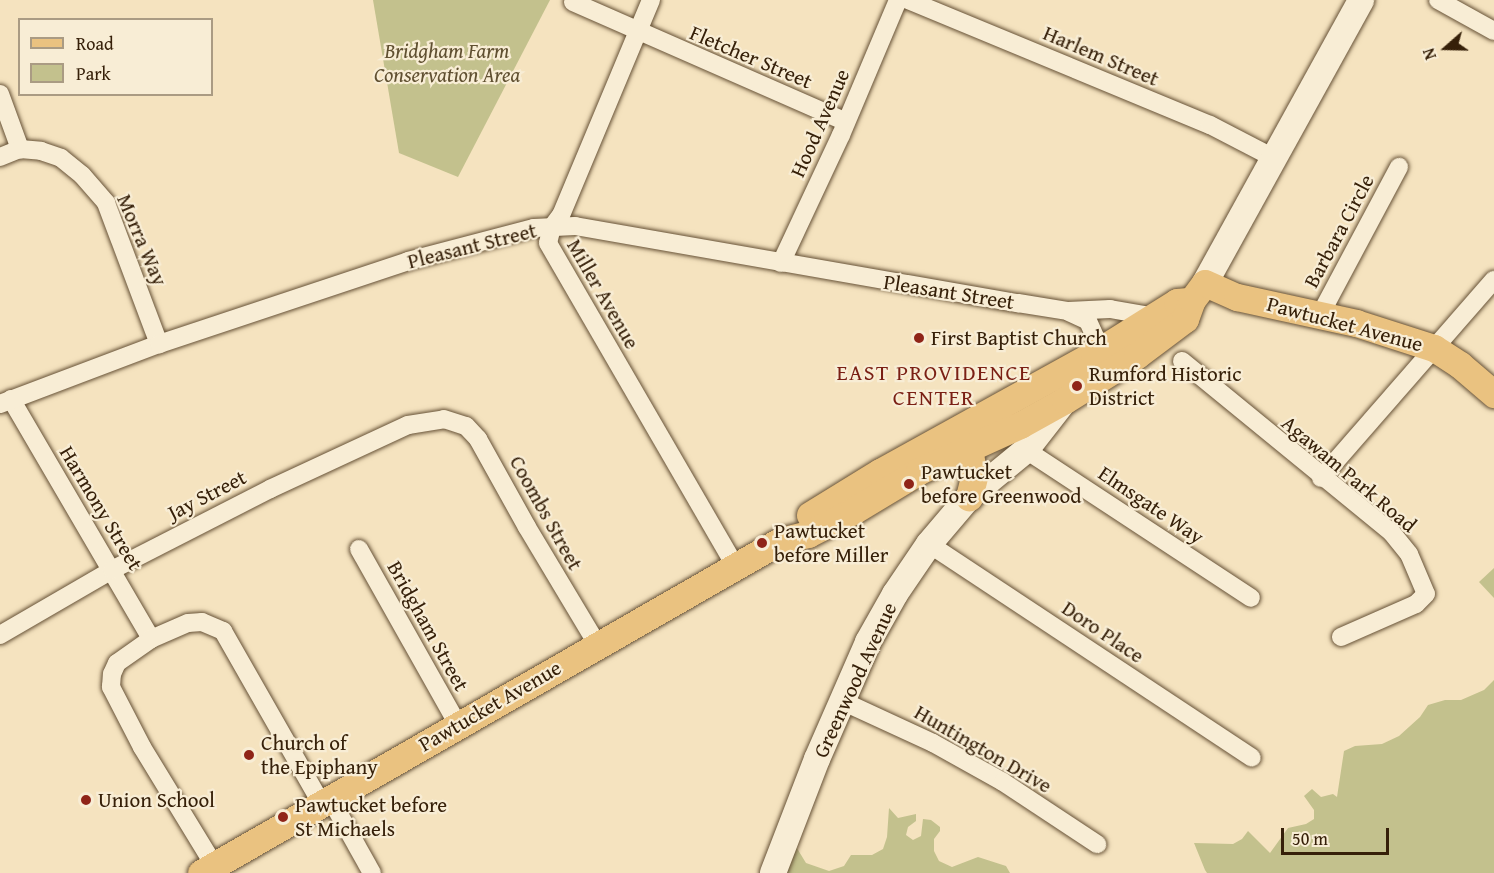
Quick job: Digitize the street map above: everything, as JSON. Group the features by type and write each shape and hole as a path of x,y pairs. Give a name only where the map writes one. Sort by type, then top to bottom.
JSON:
{"main road":[{"name":"Pawtucket Avenue","path":"964,438 1020,426 1065,400 1137,355 1185,319 1199,292"},
{"name":"Pawtucket Avenue","path":"207,869 735,566 780,541 817,529 919,471 964,438 1094,354 1177,302 1199,292 1237,297 1320,315 1386,332 1434,348 1460,365 1494,394"},
{"path":"964,438 974,477 969,497"}],"street":[{"name":"Miller Avenue","path":"651,0 561,215 552,227 548,243 735,566"},
{"name":"Hood Avenue","path":"781,263 846,122 898,0"},
{"name":"Harlem Street","path":"908,0 1210,125 1274,158"},
{"path":"1199,292 1361,0"},
{"path":"1438,0 1494,31"},
{"name":"Fletcher Street","path":"573,2 846,122"},
{"path":"0,94 20,149 0,157"},
{"name":"Morra Way","path":"20,149 41,151 61,158 82,175 106,203 159,344"},
{"name":"Barbara Circle","path":"1320,315 1399,167"},
{"name":"Pleasant Street","path":"6,402 159,344 448,249 534,228 574,226 1068,311 1110,309 1156,317"},
{"path":"1321,478 1494,280"},
{"name":"Pleasant Street","path":"1068,311 1088,321 1095,337 1094,354"},
{"name":"Agawam Park Road","path":"1182,361 1321,478 1392,533 1408,554 1426,594 1416,604 1341,637"},
{"name":"Greenwood Avenue","path":"773,873 868,642 896,594 929,544 969,497 1026,450 1065,400"},
{"name":"Harmony Street","path":"6,402 112,570 151,639"},
{"name":"Jay Street","path":"0,635 112,570 270,489 408,425 444,419"},
{"name":"Coombs Street","path":"444,419 466,426 478,439 526,526 597,644"},
{"name":"Elmsgate Way","path":"1026,450 1251,598"},
{"name":"Doro Place","path":"929,544 1252,758"},
{"name":"Bridgham Street","path":"359,549 458,725"},
{"path":"207,869 111,687 112,674 117,663 151,639 188,623 202,622 223,631 372,873"},
{"name":"Huntington Drive","path":"842,701 933,743 1004,782 1097,844"}],"green space":[{"name":"Bridgham Farm Conservation Area","path":"373,0 550,0 458,177 399,153"},
{"path":"1494,568 1494,598 1479,582"},
{"path":"1494,680 1494,873 1207,873 1205,870 1194,843 1233,844 1242,839 1248,831 1270,853 1288,828 1306,824 1314,819 1314,810 1304,796 1312,789 1321,797 1333,794 1337,797 1344,751 1355,746 1382,744 1399,736 1420,717 1428,705 1445,700 1461,700 1484,690"},
{"path":"889,808 898,818 916,814 916,821 908,827 906,835 913,840 921,836 923,819 931,820 940,827 934,839 934,851 939,861 952,867 978,857 1006,866 1010,873 777,873 795,845 806,863 829,871 844,866 851,855 872,855 883,849 887,837"}],"place":[{"name":"First Baptist Church","path":"919,338"},
{"name":"Rumford Historic District","path":"1077,386"},
{"name":"Pawtucket before Greenwood","path":"909,484"},
{"name":"Pawtucket before Miller","path":"762,543"},
{"name":"Church of the Epiphany","path":"249,755"},
{"name":"Union School","path":"86,800"},
{"name":"Pawtucket before St Michaels","path":"283,817"}],"district":[{"name":"EAST PROVIDENCE CENTER","path":"934,384"}]}
